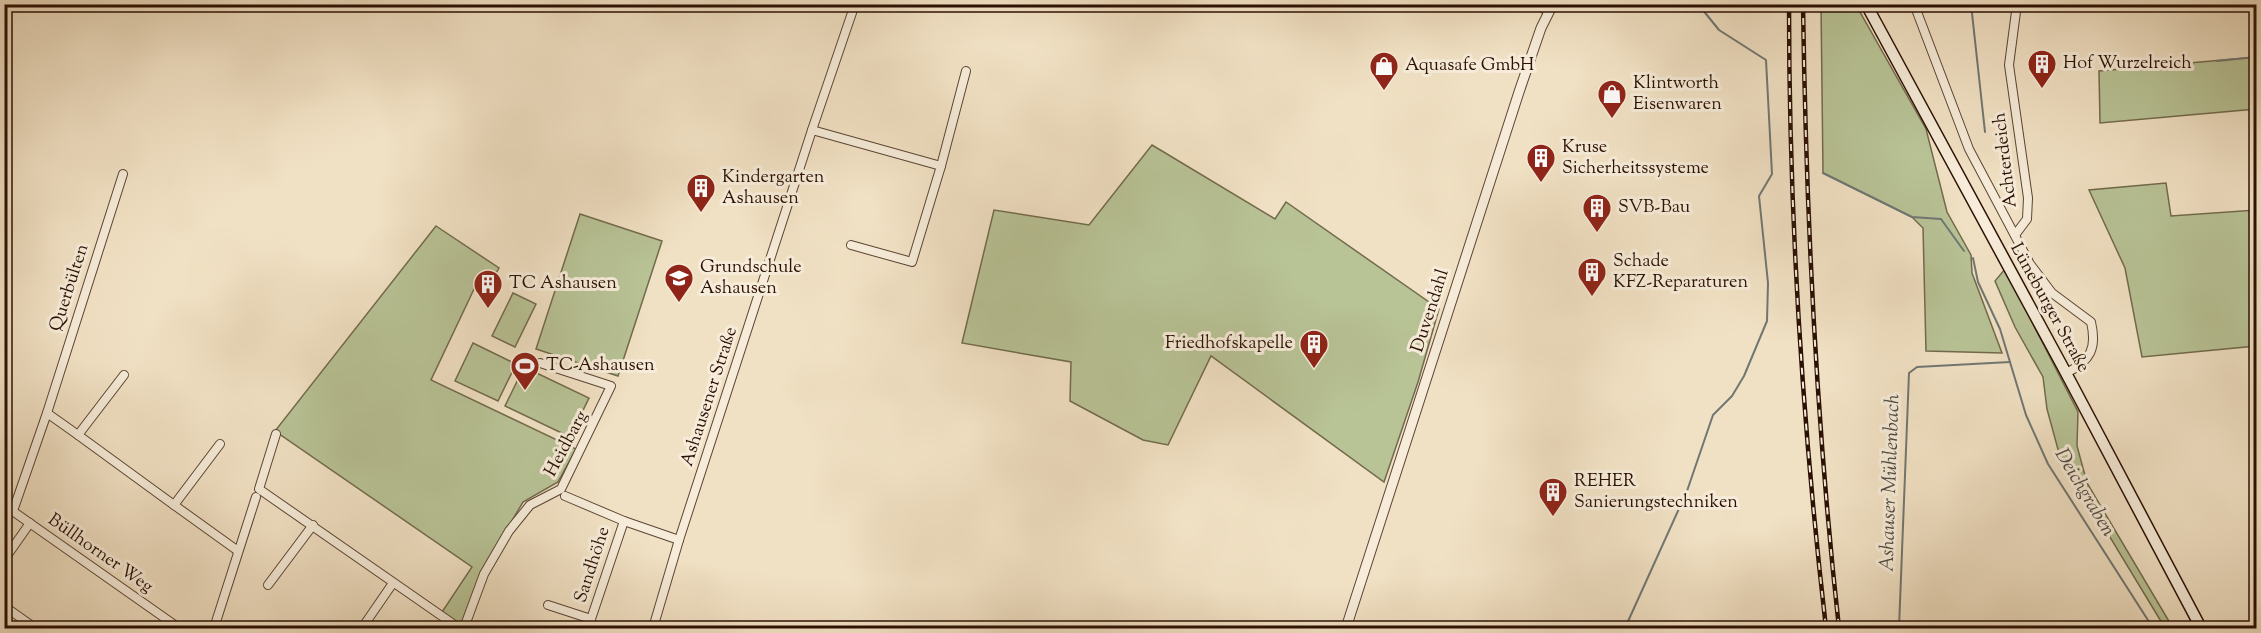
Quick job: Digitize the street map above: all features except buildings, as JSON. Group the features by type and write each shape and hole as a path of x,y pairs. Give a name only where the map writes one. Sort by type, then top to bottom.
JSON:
{"main road":[{"name":"Lüneburger Straße","path":"1866,4 2201,628"}],"street":[{"name":"Ashausener Straße","path":"652,628 812,130 855,4"},
{"path":"1538,4 1550,8"},
{"path":"1914,4 1969,149 2030,264 2052,293 2091,322 2094,344 2088,357 2066,373"},
{"name":"Achterdeich","path":"2015,235 2027,219 2028,198 2009,65 2017,4"},
{"name":"Duvendahl","path":"1346,628 1515,103 1550,8"},
{"path":"851,245 912,262 966,71"},
{"path":"812,130 941,166"},
{"name":"Querbülten","path":"13,511 123,174"},
{"name":"Heidbarg","path":"276,434 259,489 393,583 462,628 484,574 508,531 530,505 561,489 611,386 540,363"},
{"path":"78,435 124,375"},
{"path":"46,412 238,550"},
{"path":"174,505 220,444"},
{"name":"Sandhöhe","path":"565,496 624,521 679,540"},
{"path":"214,628 256,497"},
{"name":"Büllhorner Weg","path":"4,505 178,628"},
{"name":"Sandhöhe","path":"588,628 624,521"},
{"path":"4,560 30,523"},
{"path":"268,585 313,525"},
{"path":"362,628 393,583"},
{"name":"Sandhöhe","path":"548,605 591,619"},
{"path":"4,606 35,628"}],"green space":[{"path":"1821,5 1856,5 1926,129 1947,212 1971,255 1972,273 2002,353 1926,351 1923,228 1912,217 1823,173"},
{"path":"2256,57 2256,109 2100,123 2099,71"},
{"path":"1152,145 1275,219 1286,202 1439,309 1418,382 1384,482 1211,356 1168,445 1143,440 1070,401 1071,362 962,343 994,210 1089,225"},
{"path":"2166,183 2171,216 2256,210 2256,346 2142,357 2125,268 2089,190"},
{"path":"580,214 662,241 618,376 536,349"},
{"path":"436,226 499,268 495,275 475,287 431,380 576,449 558,482 523,502 481,573 463,622 460,624 442,612 472,567 275,431"},
{"path":"2005,269 2078,412 2077,446 2087,483 2173,628 2165,628 2059,453 2047,409 2043,377 2015,327 1995,281"},
{"path":"513,293 536,304 515,347 492,336"},
{"path":"473,343 516,364 498,401 455,381"},
{"path":"524,367 589,398 570,437 505,406"}],"waterway":[{"path":"1625,628 1687,491 1713,415 1732,396 1744,376 1767,321 1768,283 1759,196 1772,174 1766,60 1719,30 1698,4"},
{"name":"Ashauser Mühlenbach","path":"1971,4 1985,132"},
{"path":"2217,61 2256,57"},
{"path":"1823,173 1912,217 1941,219 1964,251"},
{"name":"Deichgraben","path":"1973,258 1978,282 2000,329 2026,415 2048,464 2153,628"},
{"name":"Ashauser Mühlenbach","path":"1899,628 1909,373 1917,367 2010,362"}],"railway":[{"path":"1789,4 1794,239 1810,473 1826,628"},
{"path":"1803,4 1807,161 1818,395 1839,628"}],"place":[{"name":"Hof Wurzelreich","path":"2042,90"},
{"name":"Aquasafe GmbH","path":"1384,92"},
{"name":"Klintworth Eisenwaren","path":"1612,120"},
{"name":"Kruse Sicherheitssysteme","path":"1541,184"},
{"name":"Kindergarten Ashausen","path":"701,214"},
{"name":"SVB-Bau","path":"1597,234"},
{"name":"Schade KFZ-Reparaturen","path":"1592,298"},
{"name":"Grundschule Ashausen","path":"679,304"},
{"name":"TC Ashausen","path":"488,310"},
{"name":"Friedhofskapelle","path":"1314,370"},
{"name":"TC-Ashausen","path":"525,392"},
{"name":"REHER Sanierungstechniken","path":"1553,518"}]}
